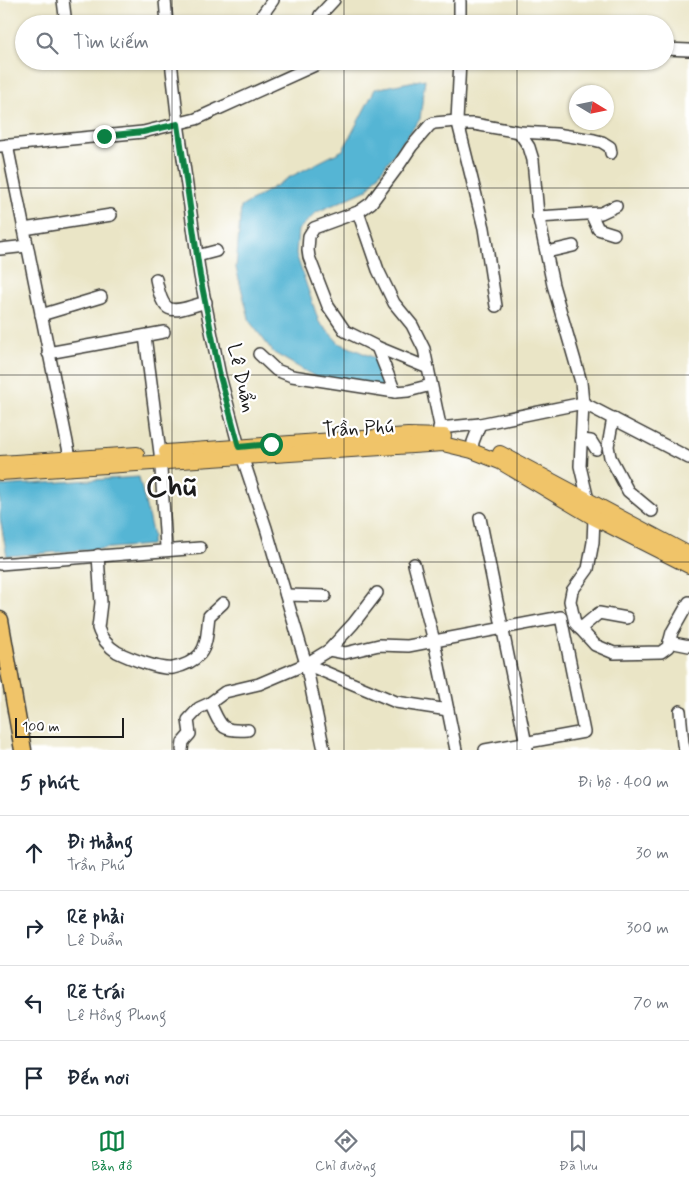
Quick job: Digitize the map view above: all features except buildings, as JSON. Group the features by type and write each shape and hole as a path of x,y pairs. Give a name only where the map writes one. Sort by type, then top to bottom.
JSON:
{"highway":[{"path":"0,620 23,750"}],"main road":[{"name":"Trần Phú","path":"0,473 71,464 240,452 408,435 441,436 472,447 502,453 689,554"},
{"name":"Trần Phú","path":"472,447 594,518 689,566"},
{"name":"Trần Phú","path":"0,463 71,464"}],"street":[{"path":"63,0 65,15"},
{"path":"164,0 166,15"},
{"path":"262,15 273,0"},
{"path":"320,15 334,0"},
{"path":"460,1 460,15"},
{"path":"674,49 689,50"},
{"name":"Lê Duẩn","path":"172,70 197,256 220,376 240,452 266,528 306,664 324,750"},
{"path":"71,464 24,229 3,145 143,132 178,124 196,119 298,70"},
{"path":"460,70 458,122 484,228 496,306"},
{"path":"428,368 377,348 345,331 334,317 323,295 308,250 309,236 314,228 358,212 371,203 411,147 427,128 434,123 458,122 519,132 556,134 594,140 610,147 611,153"},
{"path":"519,132 530,147 533,160 538,217 562,320 581,382 583,403 580,466 588,500"},
{"path":"538,217 592,216 616,206"},
{"path":"358,212 378,270 394,303 406,317 424,349 441,436"},
{"path":"24,229 111,215"},
{"path":"592,216 598,229 614,234"},
{"path":"0,249 27,246"},
{"path":"547,252 573,246"},
{"path":"197,256 216,250"},
{"path":"156,279 161,300 164,306 171,310 179,310 206,302"},
{"path":"41,315 101,297"},
{"path":"48,352 164,332"},
{"path":"144,336 160,458 166,547"},
{"path":"377,348 395,392"},
{"path":"259,354 271,367 286,375 395,392 431,385"},
{"path":"583,403 689,458"},
{"name":"Trần Phú","path":"441,436 480,424 583,403"},
{"path":"612,418 608,446 610,458 628,491 652,511"},
{"path":"472,447 480,424"},
{"path":"582,440 594,443 596,449"},
{"path":"480,518 526,746"},
{"path":"594,518 593,542 588,568 570,596 575,623 595,645 614,653 661,652 668,647 672,632 688,608"},
{"path":"0,564 200,548"},
{"path":"98,555 101,603 98,628 109,646 118,652 165,668 189,663 199,655 206,643 209,616 223,603"},
{"path":"414,564 434,641 456,750"},
{"path":"182,750 183,742 190,734 188,720 199,708 210,703 225,692 259,684 306,664 328,650 353,624 377,593"},
{"path":"286,596 325,596"},
{"path":"580,629 600,613 627,618"},
{"path":"328,650 345,653 379,645 408,646 561,617 584,732 526,746 485,750"},
{"path":"669,642 689,646"},
{"path":"306,664 396,702 448,710"},
{"path":"210,703 224,727 234,731 248,730"},
{"path":"680,711 685,750"}],"water":[{"path":"425,79 420,119 367,190 317,212 298,230 296,254 319,322 339,343 375,358 380,363 386,380 382,387 314,376 274,353 250,322 236,268 241,207 290,177 343,150 375,89"},
{"path":"139,477 153,536 151,545 7,556 0,518 0,486"}],"district":[{"name":"Chũ","path":"171,487"}],"route":[{"path":"104,136 143,132 178,124 200,276 220,376 239,447 271,444"}]}
